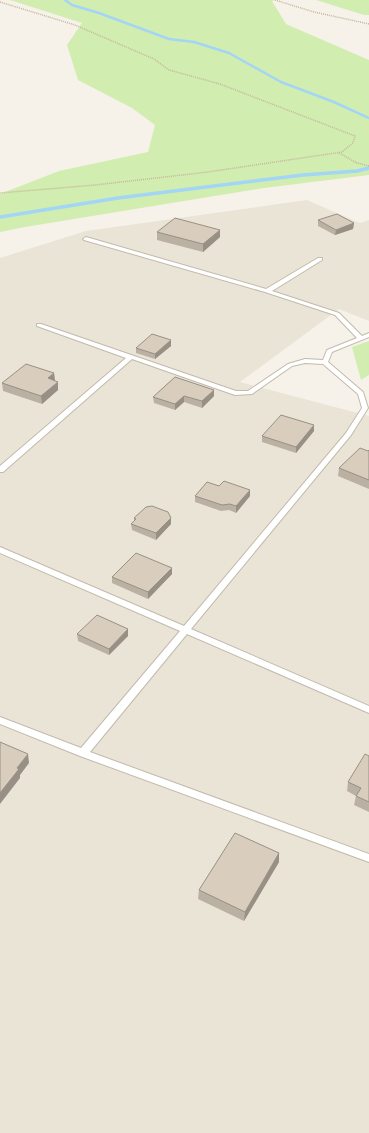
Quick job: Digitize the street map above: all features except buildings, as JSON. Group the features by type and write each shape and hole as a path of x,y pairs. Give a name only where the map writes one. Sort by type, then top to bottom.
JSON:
{"lane":[{"path":"86,239 267,291 336,314 361,338"},
{"path":"267,291 320,259"},
{"path":"39,325 235,393 250,393 290,365 305,361 325,362 361,394 365,408 349,434 83,753"},
{"path":"325,362 329,351 369,335"},
{"path":"0,470 131,358"},
{"path":"0,550 369,710"},
{"path":"0,720 83,753 369,858"}],"path":[{"path":"275,0 314,12 369,24"},
{"path":"0,2 75,25 154,59 169,70 220,84 355,136 353,143 342,152 338,153 193,174 95,185 0,193"},
{"path":"338,153 357,163 369,166"}],"shaded area":[{"path":"307,200 360,223 369,220 369,321 339,309 240,382 369,416 369,1133 0,1133 0,258 86,231"}],"green space":[{"path":"10,0 275,0 272,1 286,24 369,60 369,175 264,188 0,232 0,194 59,171 148,152 155,125 132,108 78,80 67,45 82,23"},
{"path":"316,0 369,0 369,15 364,15"},
{"path":"369,341 369,375 361,380 352,347"}],"waterway":[{"path":"65,0 72,5 99,13 169,39 194,42 229,53 281,82 334,102 369,118"},
{"path":"0,217 118,198 303,175 357,171 369,168"}]}
